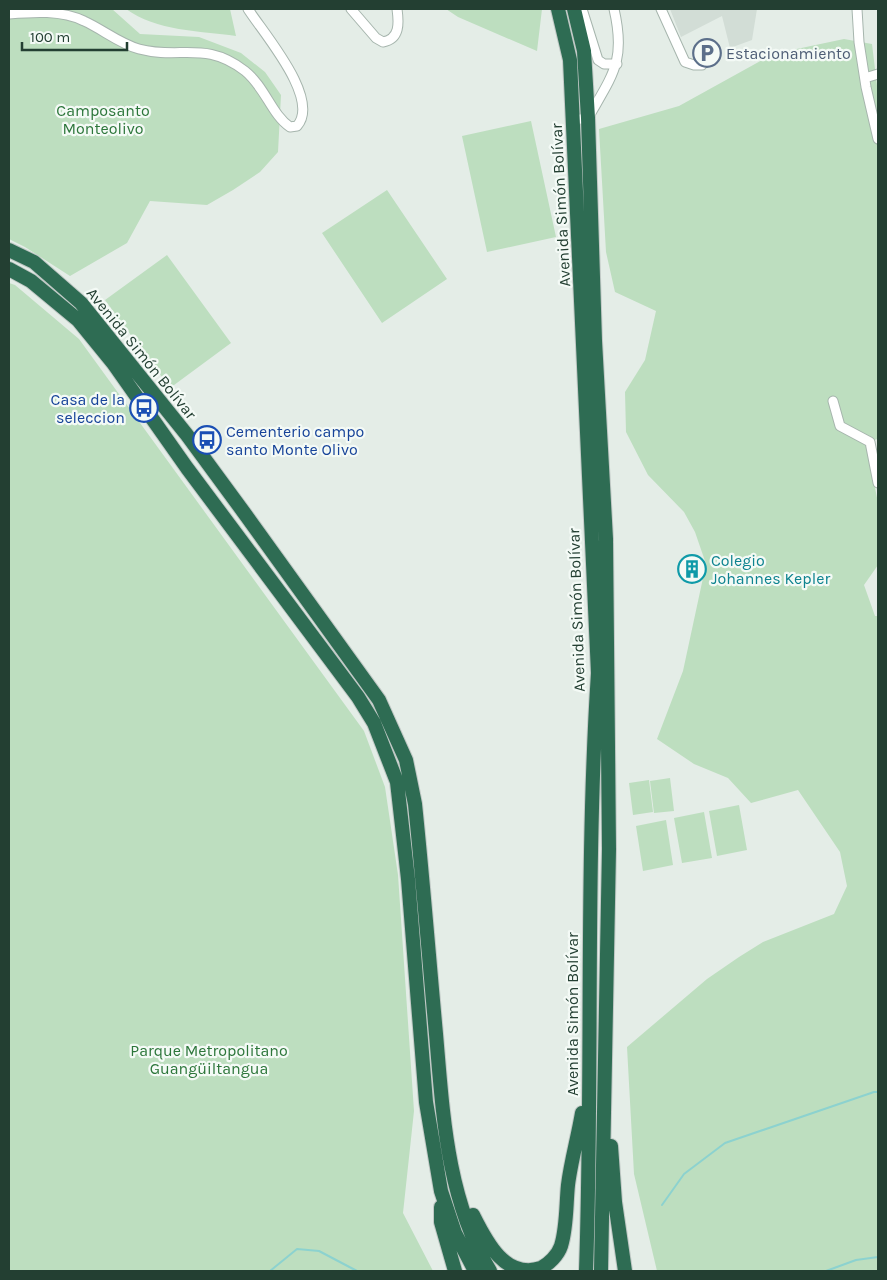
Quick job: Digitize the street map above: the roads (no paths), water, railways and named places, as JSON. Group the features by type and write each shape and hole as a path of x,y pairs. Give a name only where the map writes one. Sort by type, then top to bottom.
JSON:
{"highway":[{"name":"Avenida Simón Bolívar","path":"558,9 570,60 598,673 591,787 586,1271"},
{"name":"Avenida Simón Bolívar","path":"574,9 584,51 588,118 595,342 606,558 610,849 603,1103 601,1271"},
{"name":"Avenida Simón Bolívar","path":"9,250 34,262 81,303 181,427 379,700 406,760 415,804 442,1097 454,1181 462,1211 490,1271"},
{"name":"Avenida Simón Bolívar","path":"9,269 38,286 78,320 113,363 358,696 374,723 397,782 408,879 426,1102 441,1191 455,1233 475,1271"},
{"path":"231,525 245,514"},
{"path":"454,1181 494,1253 505,1263 522,1271 543,1267 551,1261 561,1247 569,1181 589,1068"},
{"path":"603,1103 610,1143 615,1202 626,1271"},
{"path":"441,1191 441,1222 456,1271"}],"street":[{"path":"9,14 56,14 82,20 138,49 203,52 222,56 246,72 267,95 281,121 290,127 297,126 303,120 304,107 299,90 292,75 248,9"},
{"path":"351,9 376,38 383,42 391,41 396,36 397,9"},
{"path":"582,9 598,60 604,64 617,64"},
{"path":"573,120 588,118 617,64 620,45 614,9"},
{"path":"660,9 685,62 702,65"},
{"path":"857,9 865,78 878,139"},
{"path":"865,78 878,74"},
{"path":"833,400 840,426 870,442 878,483"}],"waterway":[{"path":"662,1205 684,1174 725,1143 878,1092"},
{"path":"270,1271 297,1249 319,1251 357,1271"},
{"path":"826,1271 856,1260 878,1257"}],"place":[{"name":"Estacionamiento","path":"707,53"},
{"name":"Casa de la seleccion","path":"144,408"},
{"name":"Cementerio campo santo Monte Olivo","path":"207,440"},
{"name":"Colegio Johannes Kepler","path":"692,569"}],"park label":[{"name":"Camposanto Monteolivo","path":"103,119"},
{"name":"Parque Metropolitano Guangüiltangua","path":"209,1059"}]}
